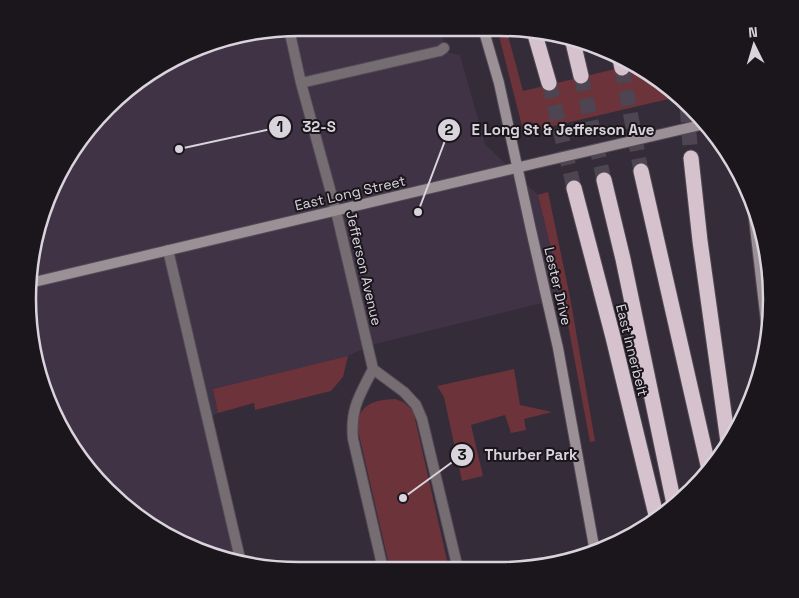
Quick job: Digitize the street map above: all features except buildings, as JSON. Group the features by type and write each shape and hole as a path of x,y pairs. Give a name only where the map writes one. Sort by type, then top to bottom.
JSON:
{"highway":[{"path":"536,38 549,83"},
{"path":"574,47 581,76"},
{"path":"691,158 700,241 727,432"},
{"path":"641,171 707,460"},
{"path":"604,180 623,258 673,497"},
{"name":"East Innerbelt","path":"574,188 613,337 655,511"}],"main road":[{"name":"Lester Drive","path":"485,36 499,83 558,348 594,545"},
{"name":"East Long Street","path":"37,281 698,126"},
{"path":"757,243 763,293"}],"street":[{"name":"Jefferson Avenue","path":"291,36 301,83 336,211 373,369"},
{"path":"301,83 440,51 444,48"},
{"path":"168,250 239,555"},
{"path":"382,562 353,438 352,426 356,402 373,369 404,392 416,405 422,419 456,562"}],"shaded area":[{"path":"299,36 443,36 445,46 440,51 460,55 485,144 538,195 563,298 371,345 348,356 213,389 218,413 209,418 242,556 215,548 183,535 153,517 126,497 91,459 71,430 56,400 45,367 38,333 36,299 38,265 50,215 71,168 101,126 126,101 168,71 198,56 231,45 265,38"},
{"path":"499,36 508,36 523,91 624,67 670,99 532,131 530,125 527,134 524,134"},
{"path":"548,192 570,297 595,441 590,442 563,298 538,195"},
{"path":"348,356 343,377 331,391 255,410 254,403 218,413 213,389"},
{"path":"514,369 520,405 552,412 524,419 526,430 511,433 505,415 471,425 483,476 462,481 444,397 437,386"},
{"path":"395,399 403,402 413,410 447,562 388,562 357,426 358,419 364,408 380,401"}],"tunnel":[{"path":"622,68 641,171"},
{"path":"581,76 604,180"},
{"path":"549,83 574,188"},
{"path":"688,115 691,158"}],"place":[{"name":"32-S","path":"179,149"},
{"name":"E Long St & Jefferson Ave","path":"418,212"},
{"name":"Thurber Park","path":"403,498"}]}
